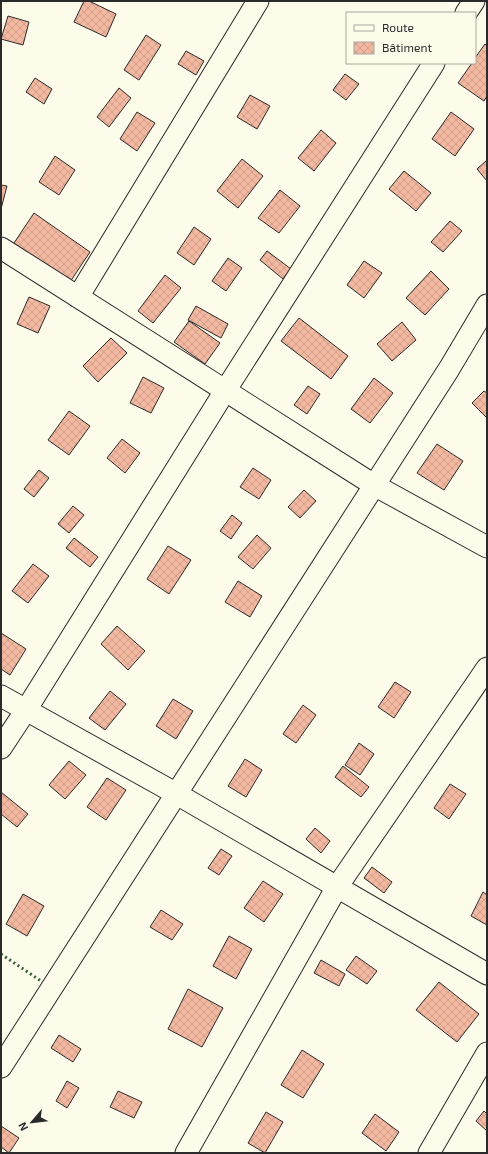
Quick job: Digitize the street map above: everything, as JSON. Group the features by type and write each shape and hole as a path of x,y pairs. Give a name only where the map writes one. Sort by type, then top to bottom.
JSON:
{"street":[{"path":"78,297 258,1"},
{"path":"467,12 474,1"},
{"path":"1,748 225,391 433,64"},
{"path":"1,248 374,485 487,547"},
{"path":"1,1067 175,793 449,369 487,305"},
{"path":"186,1153 337,887 487,668"},
{"path":"1,696 175,793 487,974"},
{"path":"429,1153 487,1053"}],"building":[{"path":"84,1 89,1 116,14 106,37 74,22"},
{"path":"8,16 29,22 23,45 1,39"},
{"path":"146,35 161,45 139,80 124,70"},
{"path":"485,44 487,46 487,96 484,101 458,83 471,64 476,64 476,57"},
{"path":"186,51 204,61 196,75 178,64"},
{"path":"345,74 359,84 346,100 333,90"},
{"path":"35,78 52,89 44,104 26,92"},
{"path":"119,88 131,98 109,127 97,117"},
{"path":"250,95 270,106 257,129 237,117"},
{"path":"137,112 155,123 137,151 120,139"},
{"path":"451,112 474,129 455,156 432,139"},
{"path":"321,130 336,143 314,171 298,158"},
{"path":"55,156 75,170 59,195 39,182"},
{"path":"242,159 263,176 238,208 217,191"},
{"path":"487,160 487,181 477,169"},
{"path":"404,171 431,193 416,211 389,189"},
{"path":"1,185 7,186 1,209"},
{"path":"280,190 300,206 279,233 258,218"},
{"path":"34,213 90,252 66,288 10,249"},
{"path":"450,221 462,231 443,252 431,242"},
{"path":"194,227 211,239 194,265 177,253"},
{"path":"267,251 291,269 283,279 260,260"},
{"path":"228,258 242,268 226,291 212,281"},
{"path":"364,261 382,273 364,298 347,285"},
{"path":"431,271 449,289 425,315 406,298"},
{"path":"165,275 181,288 153,323 138,311"},
{"path":"29,297 50,306 38,333 17,324"},
{"path":"196,306 228,324 221,338 188,320"},
{"path":"299,318 348,356 331,379 281,341"},
{"path":"189,321 220,343 205,364 174,342"},
{"path":"402,322 416,340 392,361 377,344"},
{"path":"111,338 127,353 98,382 83,366"},
{"path":"143,377 164,388 151,413 130,403"},
{"path":"374,378 393,393 370,423 351,409"},
{"path":"308,386 320,394 307,414 294,405"},
{"path":"484,391 487,393 487,418 472,403"},
{"path":"69,411 90,426 69,455 48,440"},
{"path":"122,439 140,453 125,473 107,458"},
{"path":"437,444 463,461 444,490 417,473"},
{"path":"253,468 271,480 259,499 240,487"},
{"path":"39,470 49,478 34,497 24,489"},
{"path":"304,490 316,501 300,518 288,507"},
{"path":"73,506 84,515 69,533 58,524"},
{"path":"232,515 242,523 231,539 220,531"},
{"path":"257,535 271,548 253,569 238,557"},
{"path":"74,538 98,557 90,567 66,548"},
{"path":"168,546 191,560 169,594 147,579"},
{"path":"33,564 49,576 28,603 12,591"},
{"path":"238,581 262,596 250,617 225,602"},
{"path":"117,626 145,651 128,670 101,644"},
{"path":"1,633 26,649 10,675 1,669"},
{"path":"395,682 411,692 394,718 378,707"},
{"path":"110,691 126,704 105,730 89,718"},
{"path":"173,699 193,711 176,739 156,726"},
{"path":"303,705 316,715 296,743 283,734"},
{"path":"359,743 374,754 360,775 345,765"},
{"path":"245,759 262,770 246,797 228,786"},
{"path":"69,761 86,775 65,799 49,785"},
{"path":"343,766 369,787 361,797 335,777"},
{"path":"107,778 126,790 106,820 87,807"},
{"path":"450,784 466,794 449,819 434,808"},
{"path":"1,792 28,814 17,827 1,814"},
{"path":"315,828 330,841 321,853 306,839"},
{"path":"221,849 232,856 219,875 208,868"},
{"path":"372,867 392,882 384,893 364,878"},
{"path":"263,881 283,894 264,922 244,908"},
{"path":"483,892 487,895 487,925 471,916"},
{"path":"23,894 44,906 27,936 6,924"},
{"path":"161,910 183,924 172,940 150,927"},
{"path":"229,936 252,949 236,979 213,966"},
{"path":"356,956 377,971 367,984 346,970"},
{"path":"321,960 345,974 339,986 314,973"},
{"path":"439,982 479,1014 457,1042 416,1010"},
{"path":"188,989 223,1008 202,1047 168,1029"},
{"path":"59,1035 81,1049 73,1062 51,1048"},
{"path":"302,1050 324,1064 303,1098 281,1085"},
{"path":"67,1081 79,1088 67,1108 56,1101"},
{"path":"118,1091 142,1102 134,1118 110,1107"},
{"path":"484,1111 487,1114 487,1131 476,1121"},
{"path":"266,1112 283,1122 265,1153 248,1143"},
{"path":"375,1114 399,1132 386,1151 362,1133"},
{"path":"1,1126 19,1138 9,1153 1,1147"}],"hedge":[{"path":"1,954 41,981"}]}
